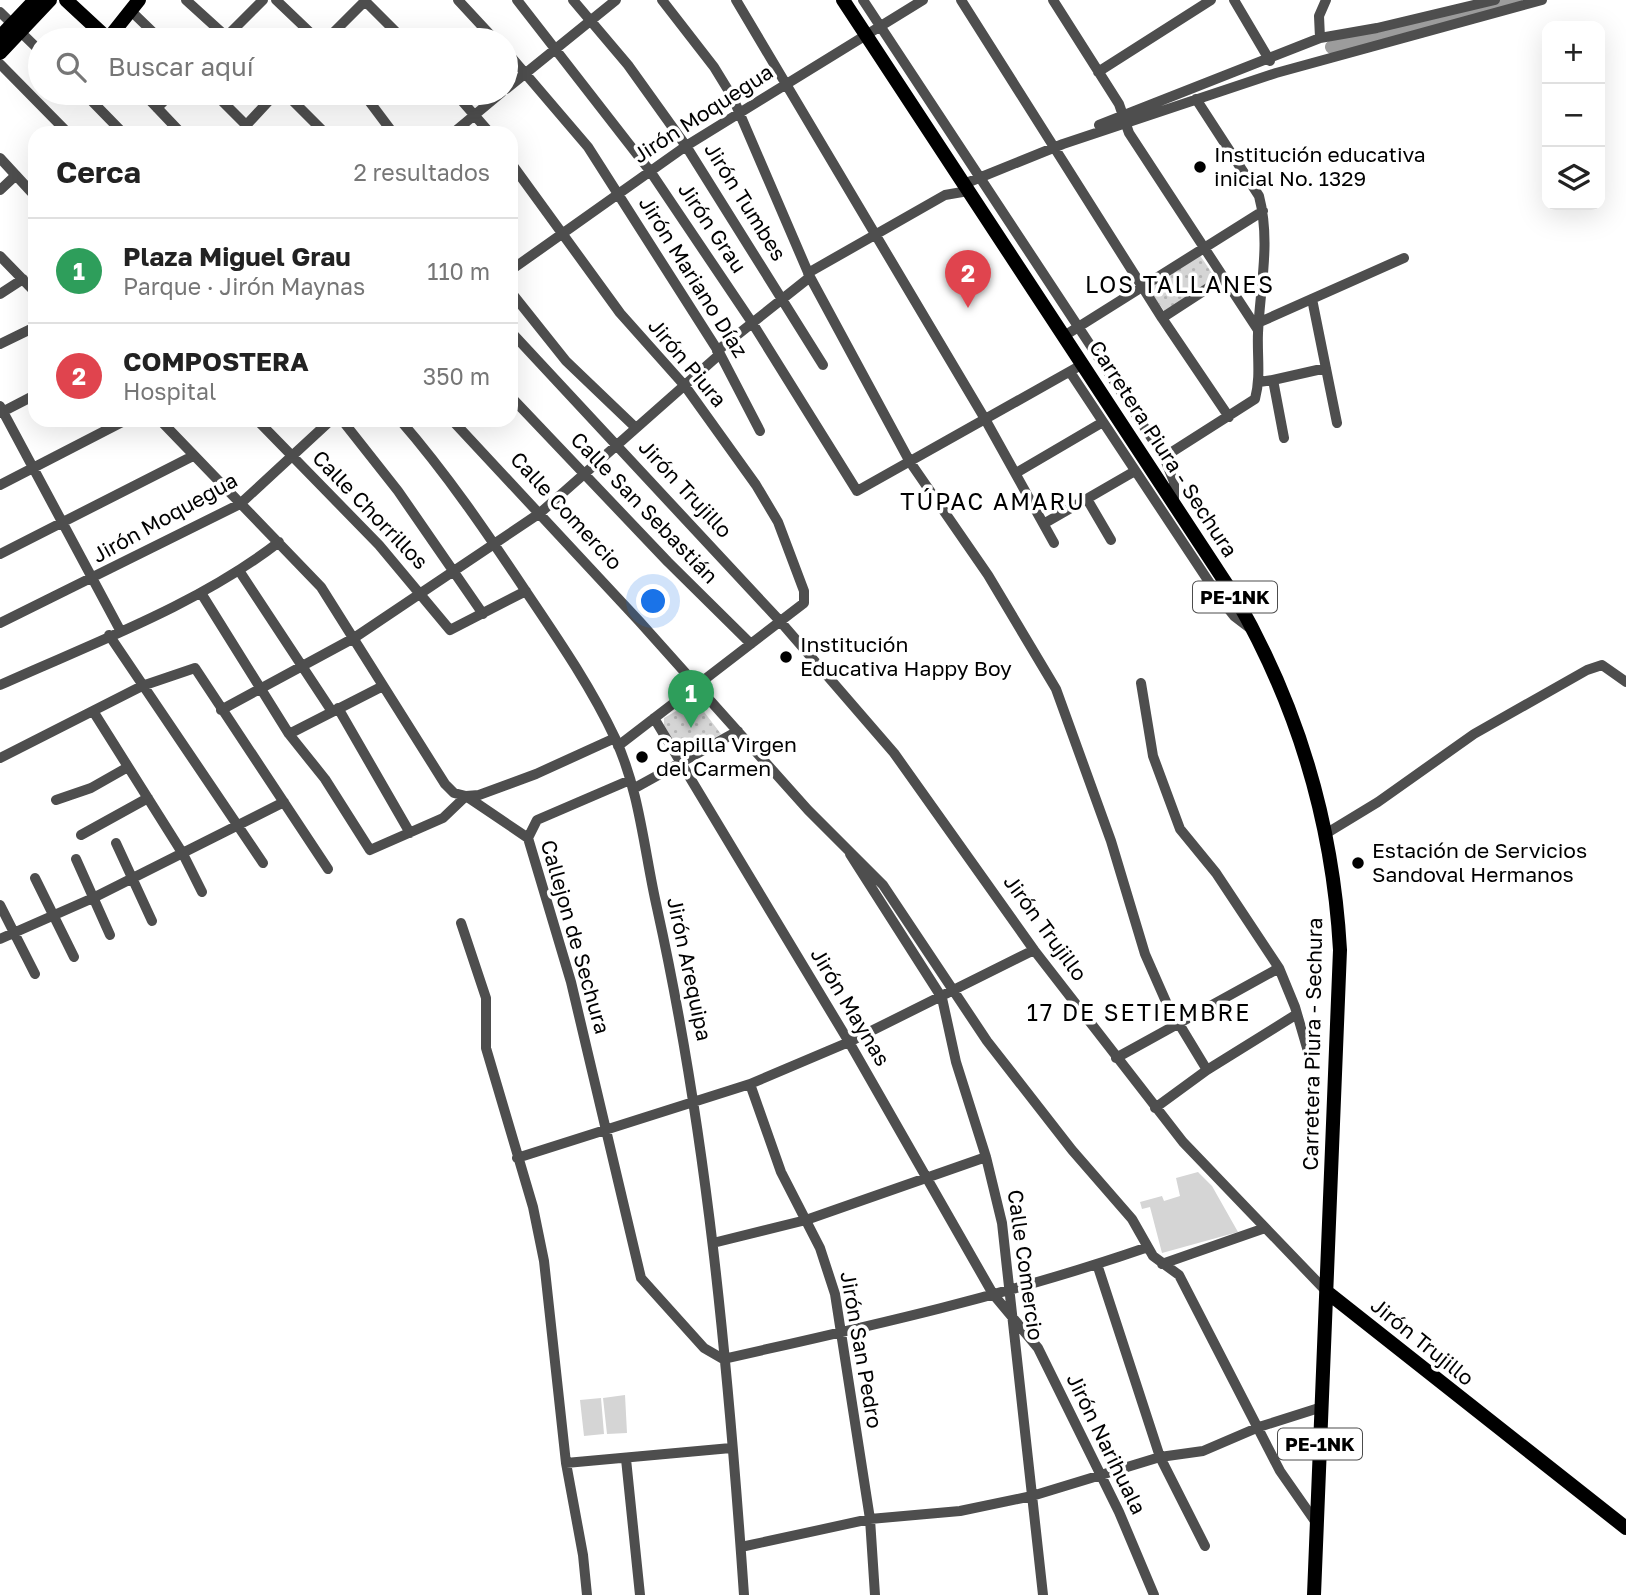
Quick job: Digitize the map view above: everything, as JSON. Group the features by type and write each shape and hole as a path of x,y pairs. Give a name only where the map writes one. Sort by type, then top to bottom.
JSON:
{"main road":[{"path":"0,53 35,0"},
{"path":"0,37 16,28 50,0"},
{"path":"66,0 96,28"},
{"name":"Carretera Piura - Sechura","path":"842,0 1064,336 1076,368 1174,501 1254,632 1295,722 1326,834 1340,950 1314,1595"},
{"path":"117,28 135,6"},
{"name":"Jirón Trujillo","path":"1327,1292 1626,1528"}],"street":[{"path":"186,0 215,28"},
{"path":"236,28 263,0"},
{"path":"276,0 305,28"},
{"path":"338,28 365,0 392,28"},
{"path":"458,0 484,28"},
{"name":"Jirón Grau","path":"517,0 558,48 650,171 753,324 857,491 910,463"},
{"name":"Jirón Tumbes","path":"573,0 628,65 686,146 823,365"},
{"path":"518,78 616,0"},
{"path":"662,0 714,67 738,112 809,275 910,463 988,575 1056,689 1111,841 1145,954 1177,1024 1207,1070"},
{"path":"736,0 873,235 985,419 1054,543"},
{"path":"863,0 1164,457 1174,482 1174,501"},
{"name":"Jirón Moquegua","path":"518,265 686,146 923,0"},
{"path":"961,0 1058,145 1161,318 1229,417"},
{"path":"1098,72 1210,0"},
{"path":"1234,0 1272,65"},
{"path":"1320,37 1320,16 1326,0"},
{"path":"1124,118 1196,99 1272,65 1320,37 1389,26 1495,0"},
{"path":"221,709 354,639 540,513 685,386 718,353 784,300 809,275 963,184 1124,118 1272,65 1542,0"},
{"path":"1058,2 1124,118 1222,279 1259,326"},
{"path":"135,6 152,28"},
{"path":"0,12 28,40"},
{"path":"0,64 28,92"},
{"name":"Jirón Mariano Díaz","path":"518,64 588,147 718,353 760,431"},
{"path":"1164,457 1255,399 1259,382 1259,326 1265,259 1263,211 1259,196 1196,99"},
{"path":"40,105 61,126"},
{"path":"96,105 116,126"},
{"path":"154,105 174,126"},
{"path":"157,108 160,105"},
{"path":"224,105 243,126"},
{"path":"249,126 266,105"},
{"path":"297,105 318,126"},
{"path":"372,105 388,126"},
{"path":"467,105 485,126"},
{"path":"461,126 487,105"},
{"path":"0,158 28,188"},
{"name":"Jirón Piura","path":"518,173 620,313 685,386 756,485 778,522 800,578 804,603 779,620"},
{"path":"0,190 15,176"},
{"path":"945,195 963,184"},
{"path":"1064,336 1263,211"},
{"path":"0,256 28,284"},
{"path":"1259,326 1404,258"},
{"path":"0,294 23,279"},
{"path":"1161,318 1222,279"},
{"path":"1312,299 1337,422"},
{"path":"518,301 566,361 636,428"},
{"path":"0,344 28,330"},
{"name":"Jirón Trujillo","path":"518,340 779,620 909,773 1034,950 1155,1108 1202,1164 1327,1292"},
{"path":"910,463 1076,368 1103,422 1219,597 1234,616 1254,632"},
{"path":"1259,382 1326,368"},
{"path":"1273,380 1284,438"},
{"path":"28,398 1,410 91,580 142,686 263,863"},
{"name":"Calle San Sebastián","path":"518,404 751,644"},
{"path":"1016,473 1103,422"},
{"path":"0,485 113,427"},
{"name":"Callejon de Sechura","path":"166,427 321,587 445,784 454,793 466,796 528,838 572,982 641,1278 704,1348 723,1359"},
{"name":"Calle Chorrillos","path":"264,427 423,594 450,630 483,614"},
{"name":"Jirón Moquegua","path":"0,624 240,504 323,427"},
{"path":"348,427 398,491 483,614 526,591"},
{"name":"Jirón Arequipa","path":"405,427 495,544 584,683 616,742 645,833 652,884 685,1034 695,1103 713,1242 744,1595"},
{"name":"Calle Comercio","path":"459,427 883,885 981,1033 1072,1150 1126,1210 1153,1256 1179,1275 1280,1471 1317,1524"},
{"path":"0,554 193,456"},
{"path":"1045,523 1135,471"},
{"path":"1087,499 1111,541"},
{"path":"0,685 201,593 240,572 279,542"},
{"path":"240,572 303,668 334,709 410,833"},
{"path":"201,593 260,690 289,734 325,779 370,850 454,811 466,796 479,795 616,742 697,687 779,620"},
{"path":"1326,834 1378,802 1474,734 1587,670 1602,665 1626,682"},
{"path":"0,758 142,686 195,668 328,869"},
{"path":"1141,683 1153,756 1180,829 1208,862 1279,968 1310,1058"},
{"path":"289,734 383,686"},
{"path":"93,711 183,854 202,892"},
{"name":"Jirón Maynas","path":"654,718 849,1042 993,1294 1011,1317"},
{"path":"528,838 537,820 680,765 738,731"},
{"path":"56,800 91,788 128,767"},
{"path":"81,835 148,798"},
{"path":"0,939 93,898 284,802"},
{"path":"116,843 152,921"},
{"name":"Calle Comercio","path":"847,849 942,998 957,1062 986,1157 1002,1223 1043,1595"},
{"path":"76,859 110,935"},
{"path":"34,878 74,957"},
{"path":"0,905 35,974"},
{"path":"461,923 486,998 486,1048 533,1207 544,1261 566,1463 583,1555 586,1595"},
{"path":"517,1158 750,1084 849,1042 1034,950"},
{"path":"1116,1058 1279,968"},
{"path":"1155,1108 1207,1070 1297,1014"},
{"name":"Jirón San Pedro","path":"750,1084 781,1172 820,1248 835,1294 870,1519 874,1595"},
{"path":"713,1242 806,1220 986,1157"},
{"path":"1162,1264 1265,1228"},
{"path":"723,1359 840,1333 993,1294 1148,1247"},
{"path":"1097,1264 1160,1457 1205,1546"},
{"name":"Jirón Narihuala","path":"1011,1317 1038,1348 1124,1522 1154,1595"},
{"path":"741,1547 870,1519 960,1511 1032,1496 1160,1457 1203,1451 1259,1427 1322,1407"},
{"path":"566,1463 731,1448"},
{"path":"626,1459 640,1595"}],"shaded area":[{"path":"1199,254 1216,279 1165,312 1147,287"},
{"path":"695,700 721,734 683,757 664,725 664,718"},
{"path":"1198,1172 1212,1186 1238,1232 1162,1253 1150,1207 1142,1209 1140,1202 1162,1196 1164,1201 1180,1196 1176,1178"},
{"path":"625,1395 627,1433 607,1434 603,1398"},
{"path":"601,1398 604,1434 584,1436 580,1400"}],"waterway":[{"path":"1332,47 1455,19 1515,0"}],"place":[{"name":"Institución educativa inicial No. 1329","path":"1200,167"},
{"name":"COMPOSTERA","path":"968,308"},
{"name":"Institución Educativa Happy Boy","path":"786,657"},
{"name":"Plaza Miguel Grau","path":"691,728"},
{"name":"Capilla Virgen del Carmen","path":"642,757"},
{"name":"Estación de Servicios Sandoval Hermanos","path":"1358,863"}],"district":[{"name":"LOS TALLANES","path":"1180,285"},
{"name":"TÚPAC AMARU","path":"993,502"},
{"name":"17 DE SETIEMBRE","path":"1139,1013"}]}
